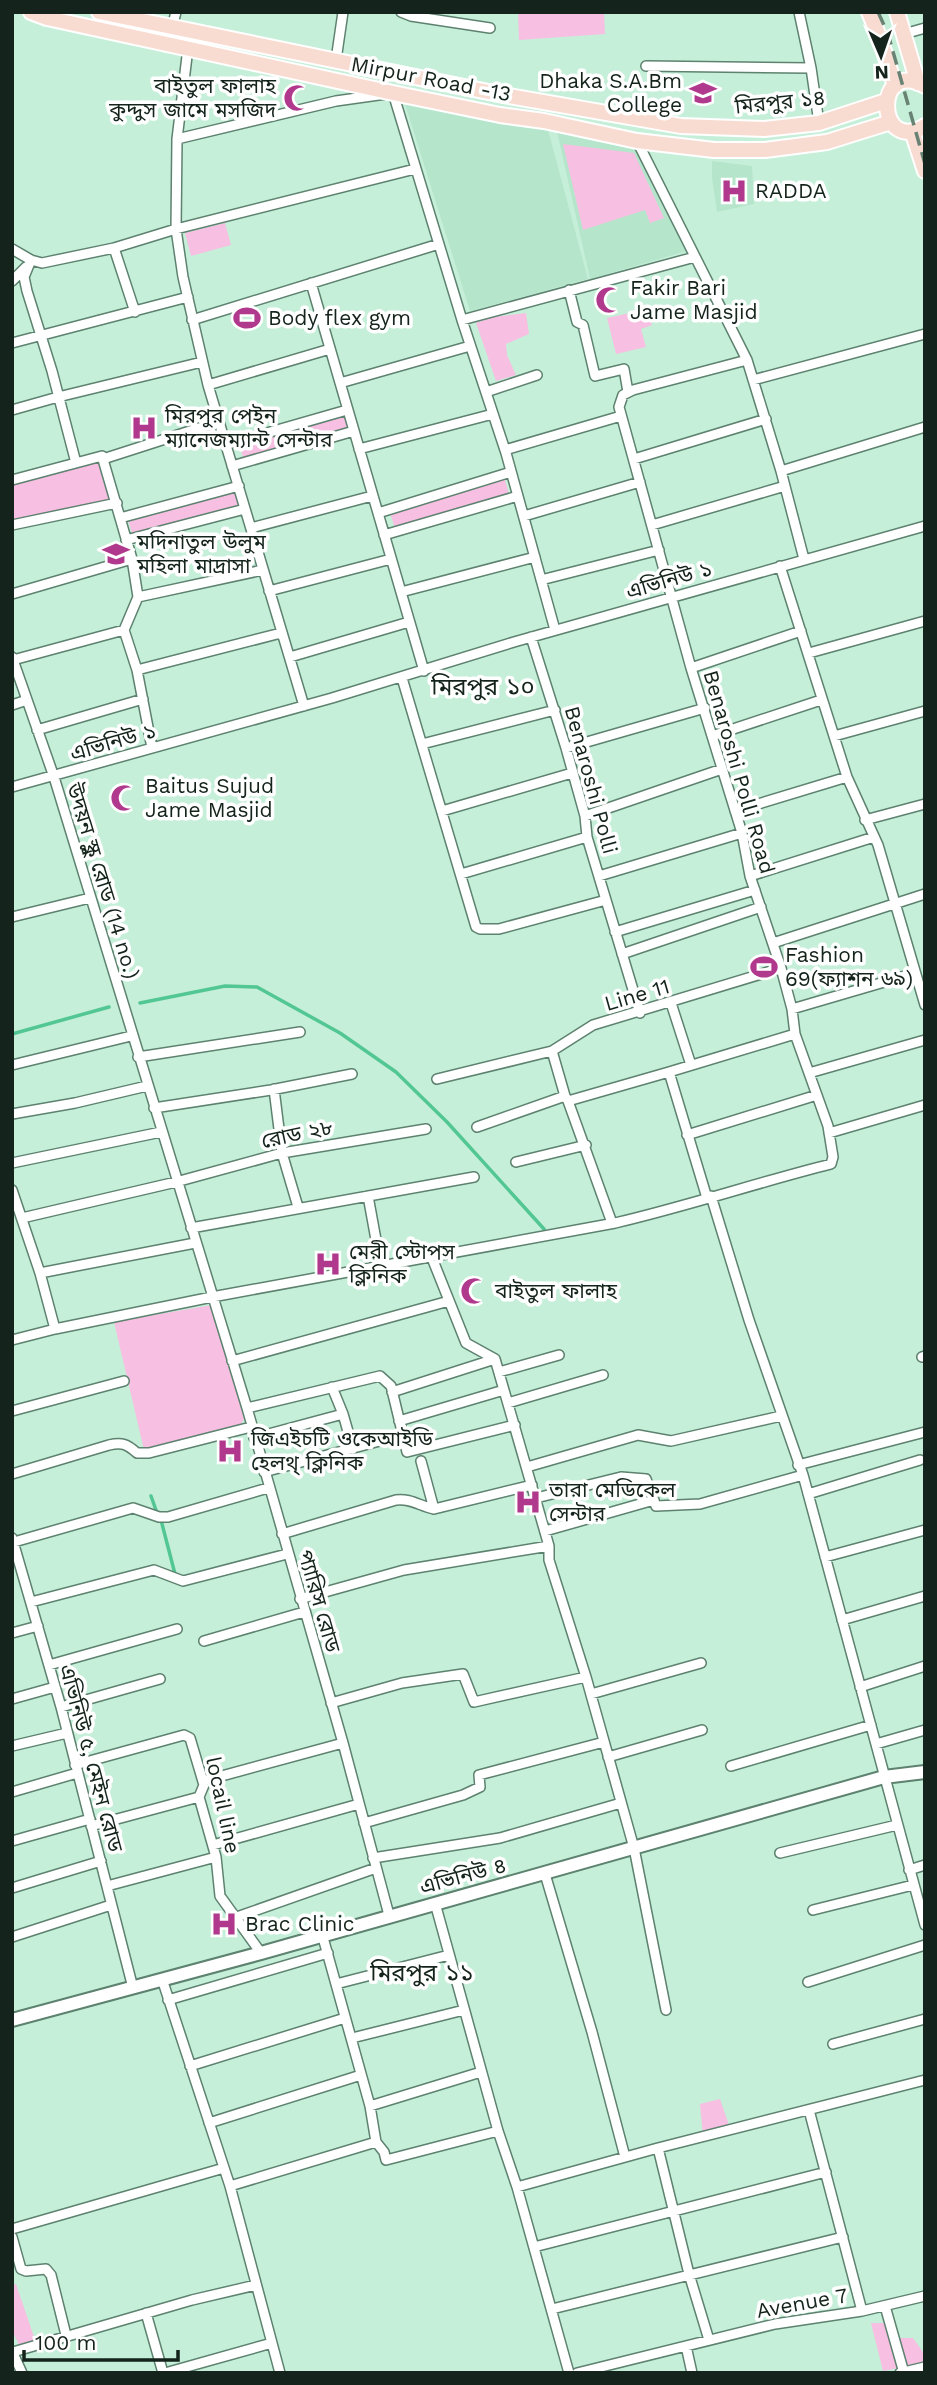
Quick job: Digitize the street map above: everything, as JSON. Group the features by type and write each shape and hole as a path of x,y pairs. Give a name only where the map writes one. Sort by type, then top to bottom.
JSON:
{"main road":[{"name":"Mirpur Road -13","path":"31,12 60,21 393,93 637,141 714,150 765,150 827,142 891,122"},
{"name":"মিরপুর ১৪","path":"99,12 503,95 681,125 764,129 819,122 886,101"},
{"path":"869,12 895,86"},
{"path":"897,12 921,84 906,82 895,86 886,101 887,116 897,127 918,129 925,171"},
{"path":"500,115 503,95"}],"street":[{"path":"172,28 176,12"},
{"path":"336,60 344,12"},
{"path":"401,12 490,28"},
{"path":"799,12 819,122"},
{"path":"904,34 925,28"},
{"path":"188,48 177,139 176,229 191,320 218,422 304,706"},
{"path":"646,66 811,68"},
{"path":"177,139 336,101 393,93 461,320 512,472 555,630"},
{"path":"637,141 747,359 804,559"},
{"path":"12,249 31,260 43,263 114,248 176,229 415,169"},
{"path":"191,320 439,244"},
{"path":"114,248 135,312"},
{"path":"461,320 695,257"},
{"path":"12,281 31,260"},
{"path":"31,260 24,276 76,463"},
{"path":"311,283 424,671"},
{"path":"569,290 577,322 583,325 595,376 624,369 628,392"},
{"path":"12,343 188,297"},
{"path":"753,380 925,334"},
{"path":"340,383 470,346"},
{"path":"208,385 330,349"},
{"path":"505,450 621,416 619,402 628,392 747,359"},
{"path":"12,410 202,362"},
{"path":"486,392 537,375"},
{"path":"225,445 348,410"},
{"path":"359,449 493,414"},
{"name":"Benaroshi Polli Road","path":"621,416 691,668 742,833 750,876 781,968 796,1034 829,1133 833,1157 831,1164 709,1197"},
{"path":"634,459 765,419"},
{"path":"12,480 103,458 218,422"},
{"path":"781,471 925,427"},
{"path":"232,466 354,431"},
{"path":"103,458 132,559 138,597 124,630 137,670 152,748"},
{"path":"378,513 512,472"},
{"path":"524,516 640,482"},
{"path":"120,518 239,486"},
{"path":"652,525 785,486"},
{"path":"251,528 372,496"},
{"path":"384,535 518,496"},
{"path":"12,526 117,503"},
{"path":"126,540 245,509"},
{"name":"এভিনিউ ১","path":"12,787 402,678 555,630 925,526"},
{"path":"541,580 659,550"},
{"path":"401,592 535,557"},
{"path":"12,594 132,559"},
{"path":"269,591 391,559"},
{"path":"780,566 809,653 821,700 848,777 874,837 915,974 922,986 925,1005"},
{"path":"138,597 263,570"},
{"path":"809,653 925,621"},
{"path":"290,657 409,622"},
{"path":"13,658 124,630"},
{"path":"691,668 801,631"},
{"path":"137,670 281,633"},
{"name":"Benaroshi Polli","path":"531,637 555,710 585,816 587,837 640,1013"},
{"name":"উদয়ন স্কুল রোড (14 no.)","path":"13,658 54,777 131,1036"},
{"path":"402,678 476,927 499,929 606,900"},
{"path":"37,730 142,699"},
{"path":"12,705 27,700"},
{"path":"712,736 821,700"},
{"path":"566,748 705,708"},
{"path":"422,744 555,710"},
{"path":"834,736 925,711"},
{"path":"585,816 722,769"},
{"path":"442,811 572,773"},
{"path":"735,811 848,777"},
{"path":"865,820 925,804"},
{"path":"599,876 742,833"},
{"path":"461,874 587,837"},
{"path":"750,876 874,837"},
{"path":"615,932 755,890"},
{"path":"773,943 925,894"},
{"path":"12,917 90,898"},
{"path":"622,954 761,907"},
{"name":"Line 11","path":"437,1079 552,1051 593,1025 640,1013 781,968"},
{"path":"792,1009 915,974"},
{"path":"671,1003 691,1065"},
{"path":"138,1058 300,1032"},
{"path":"477,1127 567,1098 669,1072 796,1034"},
{"path":"12,1065 131,1036"},
{"name":"প্যারিস রোড","path":"131,1036 247,1408 389,1915"},
{"path":"809,1073 925,1040"},
{"path":"552,1051 612,1223"},
{"path":"669,1072 687,1135 803,1475 925,1925"},
{"path":"154,1108 352,1074"},
{"path":"12,1114 147,1086"},
{"path":"274,1089 282,1153 298,1208"},
{"path":"687,1135 817,1095"},
{"path":"829,1133 925,1105"},
{"name":"রোড ২৮","path":"22,1218 176,1182 282,1153 426,1129"},
{"path":"12,1163 161,1132"},
{"path":"516,1162 586,1146"},
{"path":"191,1228 474,1177"},
{"path":"12,1190 14,1203 22,1218 40,1273 55,1329"},
{"path":"368,1196 381,1267"},
{"path":"12,1340 212,1297 612,1223 660,1213 709,1197"},
{"path":"40,1273 195,1243"},
{"path":"432,1258 466,1343 495,1359 634,1848 666,2010"},
{"path":"232,1361 449,1301"},
{"path":"499,1372 559,1355"},
{"path":"392,1392 495,1359"},
{"path":"508,1404 603,1375"},
{"path":"247,1408 380,1376 391,1386 407,1452 515,1425"},
{"path":"12,1411 124,1381"},
{"path":"332,1387 353,1448"},
{"path":"399,1421 504,1390"},
{"path":"254,1438 342,1414"},
{"path":"527,1467 638,1435 671,1441 781,1416"},
{"path":"12,1474 110,1444 121,1442 137,1453 149,1453 251,1427"},
{"path":"798,1465 925,1432"},
{"path":"264,1472 402,1435"},
{"path":"808,1494 920,1460"},
{"path":"421,1461 434,1509"},
{"path":"536,1498 621,1477 632,1477 646,1479 656,1506 700,1504 803,1475"},
{"path":"282,1534 404,1499 421,1507 434,1509 532,1485"},
{"path":"13,1540 133,1508 159,1517 168,1517 268,1488"},
{"path":"545,1531 654,1500"},
{"path":"825,1557 925,1531"},
{"name":"এভিনিউ ৫, মেইন রোড","path":"13,1540 16,1561 31,1602 61,1707 133,1988"},
{"path":"300,1599 404,1570 549,1546"},
{"path":"31,1602 154,1570 183,1581 287,1554"},
{"path":"842,1620 925,1596"},
{"path":"204,1641 304,1612"},
{"path":"12,1633 38,1626"},
{"path":"49,1665 177,1629"},
{"path":"591,1694 701,1663"},
{"path":"860,1687 925,1666"},
{"path":"331,1703 402,1683 463,1674 474,1702 586,1677"},
{"path":"61,1707 160,1679"},
{"path":"12,1699 55,1687"},
{"path":"731,1766 871,1726"},
{"path":"608,1757 702,1730"},
{"path":"876,1744 925,1730"},
{"path":"12,1746 67,1733"},
{"name":"locail line","path":"76,1769 188,1736 203,1781 204,1790 199,1797 216,1857 220,1896 261,1953"},
{"path":"364,1823 463,1795 480,1787 479,1775 604,1742"},
{"path":"203,1781 343,1743"},
{"path":"12,1792 76,1769"},
{"name":"এভিনিউ ৪","path":"12,2020 545,1874 884,1777 925,1772"},
{"path":"12,1841 199,1797"},
{"path":"234,1918 374,1863 500,1838 621,1803"},
{"path":"213,1845 359,1804"},
{"path":"780,1853 897,1825"},
{"path":"107,1886 216,1857"},
{"path":"12,1888 101,1861"},
{"path":"909,1870 925,1865"},
{"path":"545,1874 592,2032 625,2157"},
{"path":"813,1910 913,1885"},
{"path":"435,1903 569,2373"},
{"path":"12,1937 111,1905"},
{"path":"323,1934 370,2106 376,2142 384,2152 386,2160 498,2131"},
{"path":"808,1982 925,1945"},
{"path":"168,2000 328,1953"},
{"path":"336,1984 449,1955"},
{"path":"162,1979 230,2186 280,2373"},
{"path":"352,2038 464,2010"},
{"path":"190,2066 345,2018"},
{"path":"833,2044 925,2019"},
{"path":"370,2106 481,2072"},
{"path":"209,2123 361,2074"},
{"path":"517,2187 925,2080"},
{"path":"809,2110 862,2311"},
{"path":"230,2186 376,2142"},
{"path":"658,2148 689,2274 709,2340"},
{"path":"12,2229 224,2168"},
{"path":"534,2247 826,2172"},
{"path":"12,2237 21,2269 46,2269 51,2275 66,2336"},
{"path":"552,2309 843,2238"},
{"path":"22,2373 12,2352 146,2313 256,2285"},
{"name":"Avenue 7","path":"577,2373 775,2324 862,2311 925,2296"},
{"path":"885,2306 903,2372 925,2367"},
{"path":"146,2313 164,2373 272,2343"},
{"path":"686,2346 692,2373"}],"shaded area":[{"path":"518,12 604,12 605,34 519,40"},
{"path":"405,104 547,126 588,279 470,311"},
{"path":"556,127 631,136 687,251 590,279"},
{"path":"563,144 634,153 664,218 650,223 645,210 583,230"},
{"name":"RADDA","path":"712,161 752,166 754,204 717,212"},
{"path":"225,223 231,245 191,256 185,233"},
{"path":"648,309 652,325 641,329 646,347 616,354 607,318"},
{"path":"526,313 529,334 506,344 507,355 516,375 496,381 476,323 493,317"},
{"path":"344,412 349,429 244,460 239,444"},
{"path":"100,460 114,501 12,523 12,484"},
{"path":"504,477 509,494 395,529 390,512"},
{"path":"235,490 240,508 133,537 128,519"},
{"path":"212,1305 244,1419 240,1426 144,1450 114,1322"},
{"path":"720,2099 730,2128 703,2136 700,2104"},
{"path":"16,2284 35,2340 19,2345 12,2330 12,2285"},
{"path":"871,2323 889,2323 897,2338 913,2338 925,2355 925,2363 883,2371"}],"waterway":[{"path":"140,1003 225,986 257,987 340,1033 396,1072 447,1122 544,1229"},
{"path":"12,1034 109,1007"},
{"path":"151,1496 157,1513"},
{"path":"161,1520 175,1574"}],"railway":[{"path":"878,12 888,34 925,164"}],"place":[{"name":"Dhaka S.A.Bm College","path":"703,93"},
{"name":"বাইতুল ফালাহ কুদ্দুস জামে মসজিদ","path":"297,98"},
{"name":"RADDA","path":"734,191"},
{"name":"Fakir Bari Jame Masjid","path":"609,300"},
{"name":"Body flex gym","path":"247,318"},
{"name":"মিরপুর পেইন ম্যানেজম্যান্ট সেন্টার","path":"144,428"},
{"name":"মদিনাতুল উলুম মহিলা মাদ্রাসা","path":"116,554"},
{"name":"Baitus Sujud Jame Masjid","path":"124,798"},
{"name":"Fashion 69(ফ্যাশন ৬৯)","path":"764,967"},
{"name":"মেরী স্টোপস ক্লিনিক","path":"328,1264"},
{"name":"বাইতুল ফালাহ","path":"474,1291"},
{"name":"জিএইচটি ওকেআইডি হেলথ্ ক্লিনিক","path":"230,1451"},
{"name":"তারা মেডিকেল সেন্টার","path":"528,1502"},
{"name":"Brac Clinic","path":"224,1924"}],"district":[{"name":"মিরপুর ১০","path":"483,687"},
{"name":"মিরপুর ১১","path":"422,1973"}]}
